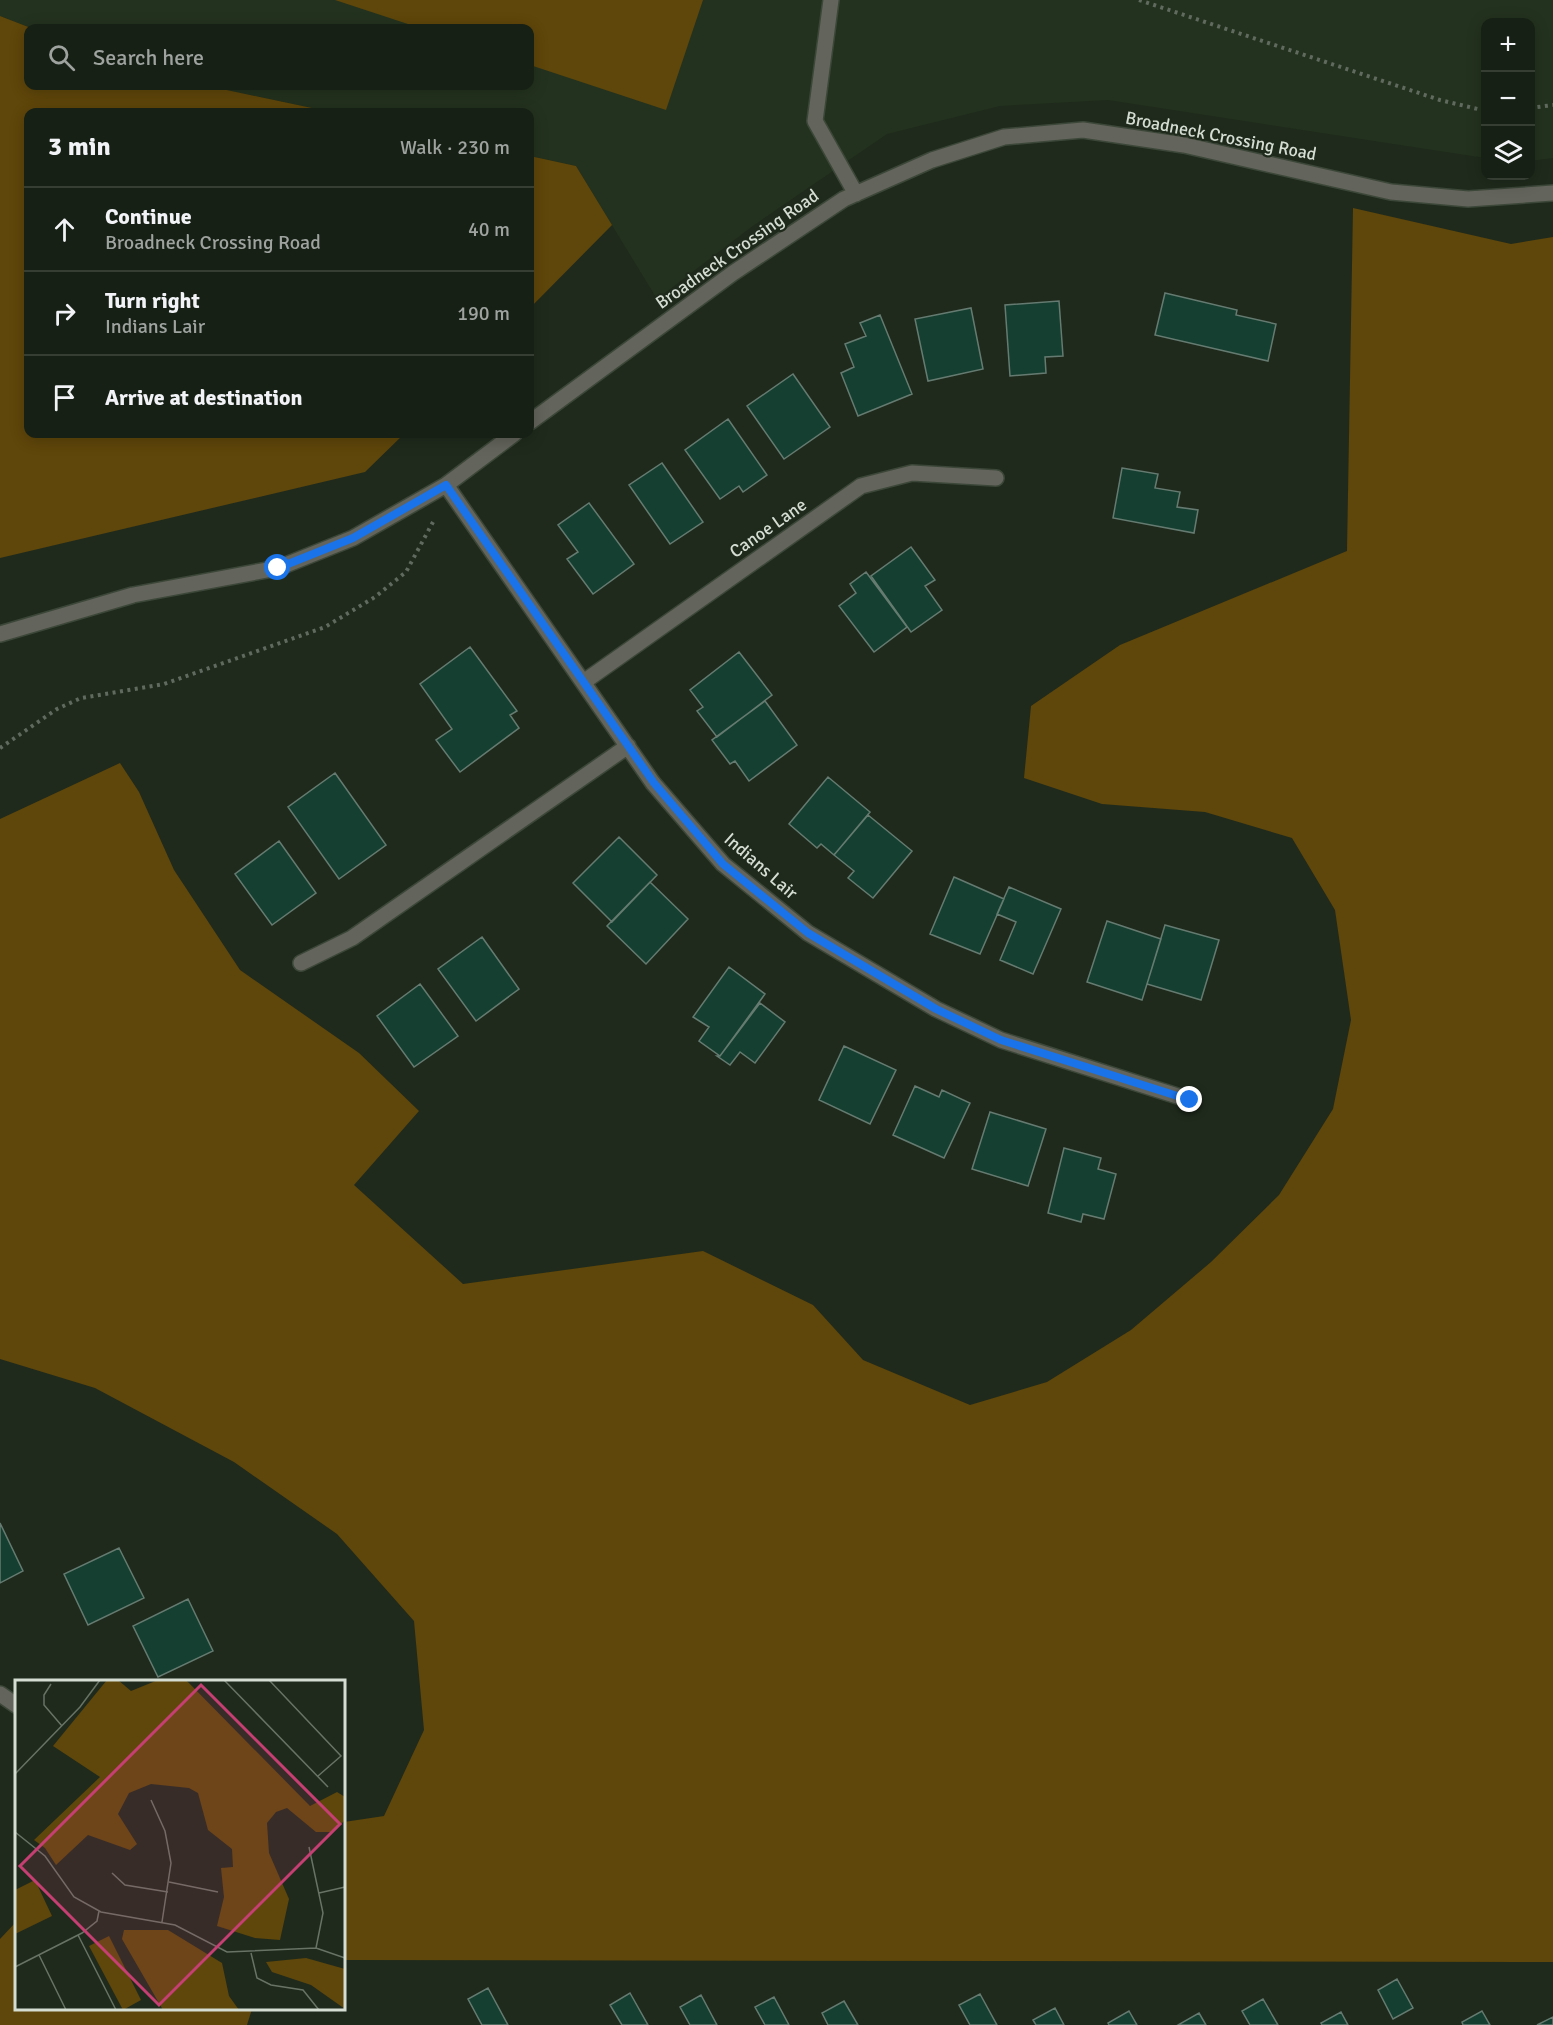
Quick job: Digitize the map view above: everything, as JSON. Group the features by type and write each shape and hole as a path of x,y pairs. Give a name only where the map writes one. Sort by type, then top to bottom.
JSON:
{"street":[{"path":"831,0 815,121 856,194"},
{"name":"Broadneck Crossing Road","path":"534,419 733,273 856,194 932,160 1004,138 1083,130 1184,145 1391,192 1468,199 1553,193"},
{"path":"0,634 133,595 278,568 353,538 446,485 509,438"},
{"name":"Canoe Lane","path":"585,681 861,486 912,473 996,478"},
{"name":"Indians Lair","path":"446,485 654,783 723,864 808,933 936,1009 1001,1040 1190,1100"},
{"path":"301,963 352,938 628,746"},
{"path":"0,1694 15,1704"}],"path":[{"path":"1139,0 1440,100 1481,110"},
{"path":"1535,107 1553,105"},
{"path":"0,748 57,709 81,698 164,684 325,627 375,597 406,572 431,529 446,485"}],"shaded area":[{"path":"0,0 1553,0 1553,158 1535,160 1535,18 1481,18 1481,157 1108,100 1000,106 887,134 754,225 657,299 576,166 534,157 534,108 312,108 227,90 534,90 534,24 24,25 0,16"},
{"path":"335,0 703,0 666,110 534,66 534,24 408,24"},
{"path":"0,16 24,25 24,90 227,90 312,108 24,108 24,438 400,438 365,472 0,558"},
{"path":"534,157 576,166 612,225 534,304"},
{"path":"1353,208 1511,244 1553,237 1553,1962 345,1960 345,1822 384,1816 424,1730 414,1621 337,1534 234,1462 95,1388 0,1359 0,819 120,763 139,792 174,870 240,970 359,1053 419,1111 354,1185 463,1284 703,1251 813,1305 863,1360 970,1405 1047,1382 1131,1330 1211,1262 1279,1195 1333,1109 1351,1020 1335,910 1292,838 1205,812 1102,804 1024,778 1031,706 1120,645 1347,551"},
{"path":"15,1923 15,2010 252,2010 247,2025 0,2025 0,1939"}],"building":[{"path":"1165,293 1237,310 1236,315 1276,324 1268,361 1155,335"},
{"path":"1059,301 1063,356 1045,357 1046,373 1010,376 1005,305"},
{"path":"971,308 983,369 928,381 915,319"},
{"path":"880,315 912,394 858,416 841,373 854,367 845,344 866,336 860,323"},
{"path":"793,374 830,427 784,459 747,406"},
{"path":"728,419 767,475 743,492 739,486 720,499 685,450"},
{"path":"662,463 703,522 670,544 629,485"},
{"path":"1122,468 1158,474 1155,488 1180,492 1177,507 1198,510 1194,533 1113,518"},
{"path":"589,503 634,564 593,594 567,559 578,552 558,525"},
{"path":"911,547 935,580 925,586 942,610 911,632 871,576"},
{"path":"866,572 907,627 874,652 839,606 856,593 850,584"},
{"path":"470,647 517,711 510,715 519,728 460,772 436,740 452,729 420,684"},
{"path":"739,652 772,695 717,737 697,711 703,707 690,690"},
{"path":"765,701 797,745 749,781 735,761 730,764 712,740"},
{"path":"335,773 386,845 339,879 288,807"},
{"path":"828,777 870,812 834,855 821,844 817,848 789,824"},
{"path":"868,815 912,851 873,898 848,878 854,871 834,855"},
{"path":"619,837 657,875 612,922 573,883"},
{"path":"279,841 316,893 272,925 235,874"},
{"path":"954,877 1004,899 980,954 930,934"},
{"path":"650,882 688,919 646,964 607,926"},
{"path":"1009,887 1061,909 1033,974 1000,960 1016,922 997,914"},
{"path":"1107,921 1161,939 1142,1000 1087,982"},
{"path":"1165,925 1219,940 1201,1000 1147,984"},
{"path":"482,937 519,989 476,1021 438,969"},
{"path":"729,967 765,994 720,1056 699,1041 709,1027 693,1017"},
{"path":"420,984 458,1036 414,1067 377,1016"},
{"path":"760,1003 785,1022 755,1063 740,1052 730,1065 717,1056 720,1056"},
{"path":"844,1046 896,1070 870,1124 819,1100"},
{"path":"915,1086 939,1097 942,1090 970,1103 944,1158 893,1135"},
{"path":"990,1112 1046,1129 1028,1186 972,1169"},
{"path":"1064,1148 1101,1158 1098,1169 1116,1174 1104,1219 1083,1214 1081,1222 1048,1213"},
{"path":"0,1523 23,1571 0,1583"},
{"path":"119,1548 144,1598 88,1625 64,1574"},
{"path":"188,1599 213,1651 158,1677 133,1626"},
{"path":"1397,1979 1413,2008 1393,2019 1378,1990"},
{"path":"488,1988 508,2025 482,2025 468,1999"},
{"path":"630,1993 648,2025 622,2025 610,2005"},
{"path":"980,1994 997,2025 970,2025 959,2005"},
{"path":"701,1995 717,2025 690,2025 680,2007"},
{"path":"774,1997 789,2025 765,2025 755,2007"},
{"path":"1263,1999 1278,2025 1250,2025 1242,2011"},
{"path":"844,2001 858,2025 828,2025 822,2013"},
{"path":"1055,2008 1064,2025 1036,2025 1033,2020"},
{"path":"1129,2011 1137,2025 1109,2025 1108,2023"},
{"path":"1482,2011 1490,2025 1463,2025 1462,2022"},
{"path":"1341,2012 1348,2025 1322,2025 1321,2023"},
{"path":"1199,2013 1206,2025 1178,2025"},
{"path":"1553,2017 1553,2025 1537,2025"}],"route":[{"path":"278,568 353,538 446,485 654,783 723,864 808,933 936,1009 1001,1040 1190,1100"}]}
